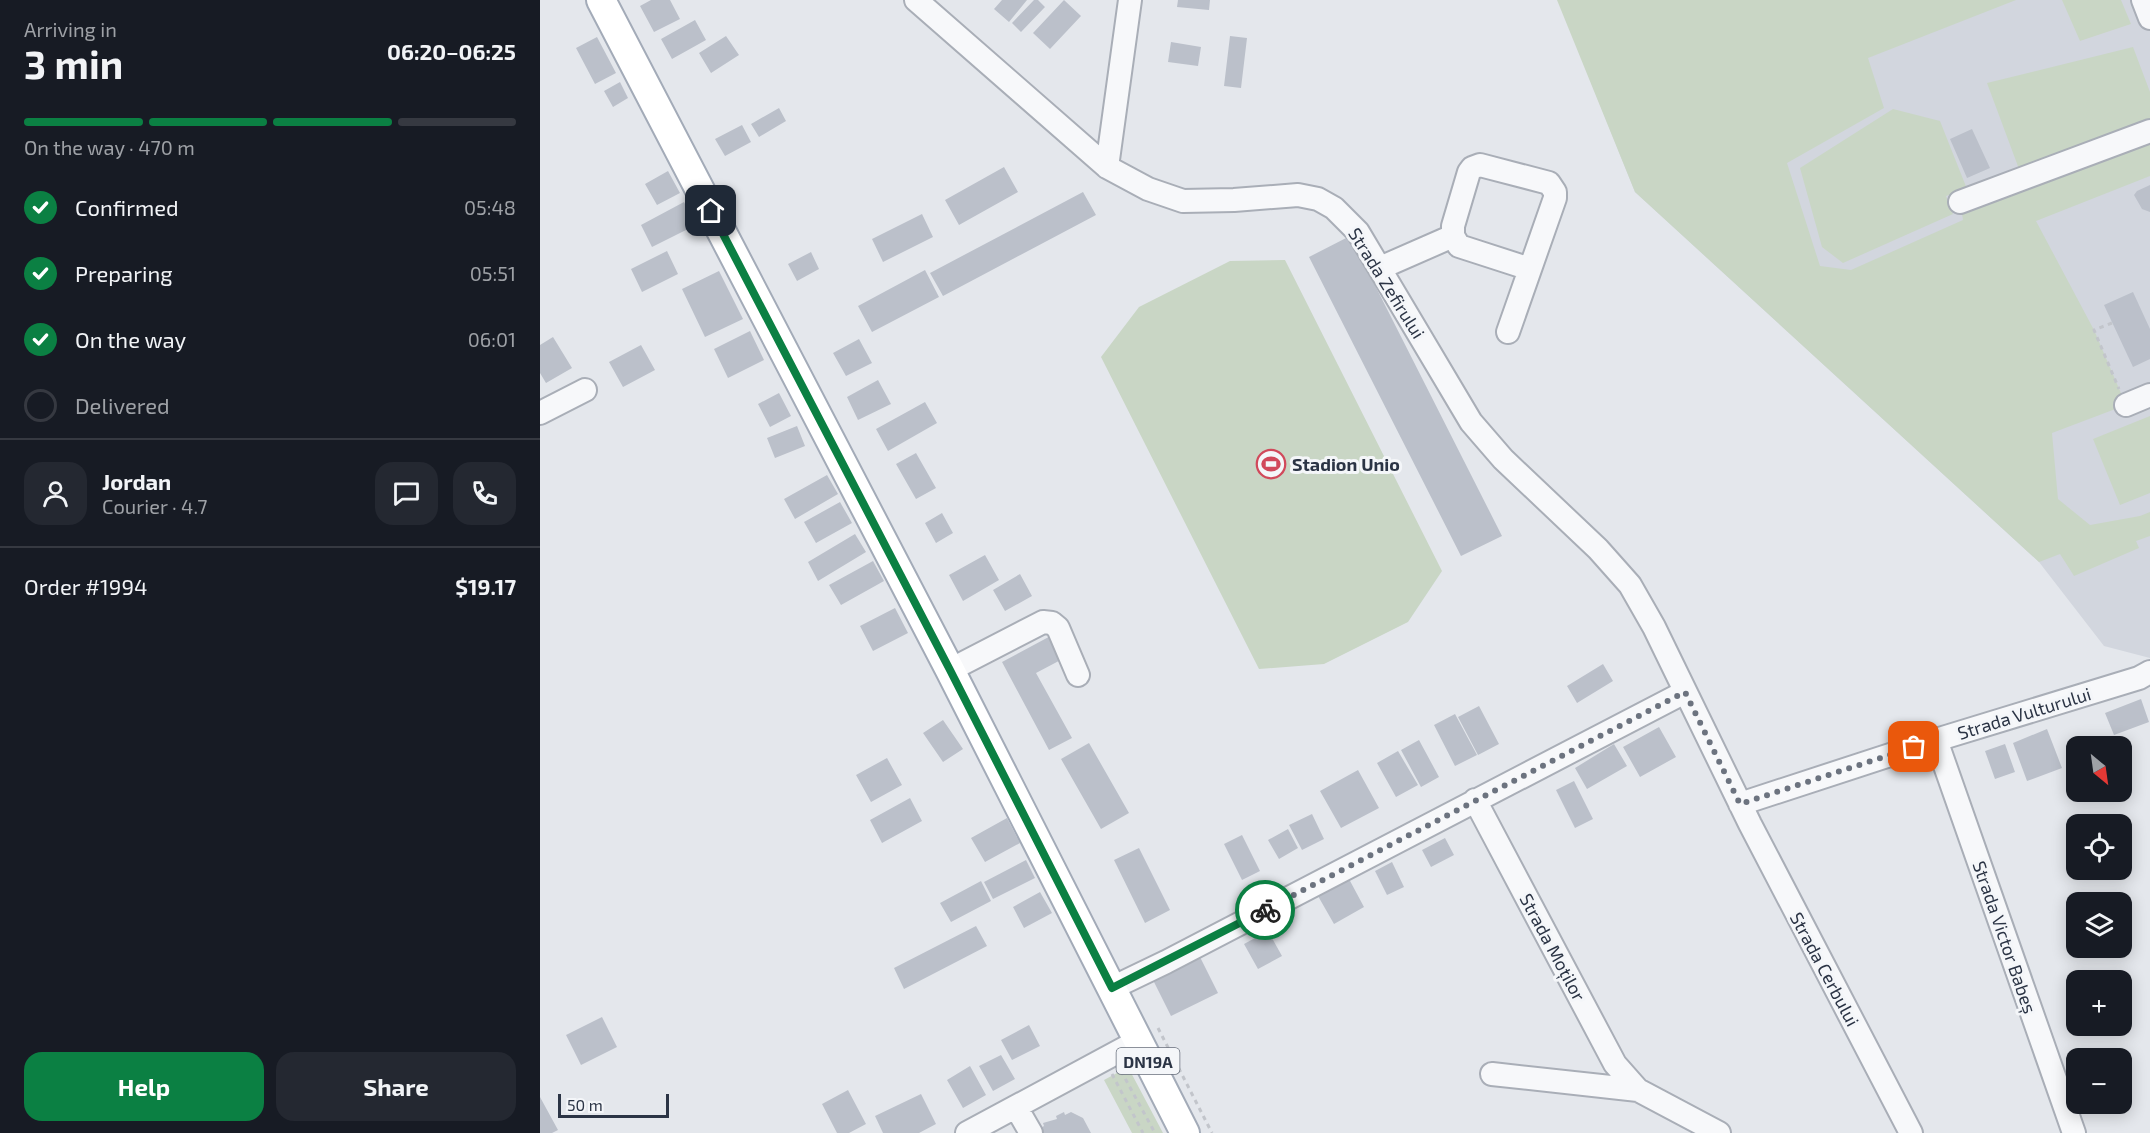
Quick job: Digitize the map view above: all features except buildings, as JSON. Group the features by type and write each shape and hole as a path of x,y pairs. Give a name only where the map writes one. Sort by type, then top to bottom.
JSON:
{"main road":[{"name":"DN19A","path":"601,0 950,670 1112,988 1147,1033 1185,1133"}],"street":[{"name":"Strada Zefirului","path":"916,0 1107,167 1148,189 1183,201 1298,195 1318,199 1334,208 1358,232 1471,422 1503,459 1598,549 1630,585 1654,627 1685,692"},
{"path":"1107,167 1131,0"},
{"path":"2143,0 2150,18"},
{"path":"1960,202 2150,131"},
{"path":"1508,332 1555,198 1554,192 1549,183 1480,165 1472,168 1453,226 1453,236 1459,246 1530,269"},
{"path":"1380,268 1453,236"},
{"path":"540,413 585,390"},
{"path":"2126,405 2150,395"},
{"path":"950,670 1042,622 1058,628 1078,675"},
{"name":"Strada Vulturului","path":"1740,804 1936,740 2139,678 2150,672"},
{"path":"1112,988 1685,692 1740,804"},
{"name":"Strada Victor Babeș","path":"1936,740 2074,1133"},
{"name":"Strada Moților","path":"1475,800 1615,1064 1638,1089 1719,1133"},
{"name":"Strada Cerbului","path":"1740,804 1911,1133"},
{"path":"967,1133 1108,1057 1147,1033"},
{"name":"Strada Moților","path":"1492,1074 1638,1089"},
{"path":"1016,1107 1031,1133"}],"path":[{"path":"2112,322 2094,330 2126,405"},
{"path":"1147,1033 1212,1133"},
{"path":"1108,1057 1143,1133"},
{"path":"1108,1057 1155,1133"}],"shaded area":[{"path":"1558,0 2150,0 2150,658 2104,646 2039,562 1635,192"}],"green space":[{"path":"1557,0 2016,0 1868,58 1884,108 1787,163 1820,266 1851,270 1963,220 1960,202 2150,131 2150,176 2036,221 2094,330 2126,405 2052,433 2058,499 2090,525 2150,512 2150,536 2136,541 2139,548 2074,576 2060,554 2039,562 1635,192"},
{"path":"2062,0 2121,0 2131,24 2080,41"},
{"path":"2133,47 2150,92 2150,120 2019,169 1987,83"},
{"path":"1893,109 1940,121 1967,189 1946,196 1953,214 1843,263 1822,247 1800,168"},
{"name":"Stadion Unio","path":"1285,260 1442,571 1408,622 1324,664 1259,669 1101,357 1139,307 1230,261"},
{"path":"2150,416 2150,493 2120,505 2093,439"},
{"path":"1128,1067 1163,1133 1132,1133 1104,1080"}],"way so far":[{"path":"1265,910 1685,692 1740,804 1914,747"}],"place":[{"name":"Stadion Unio","path":"1271,464"}],"route":[{"path":"711,211 950,670 1112,988 1265,910"}]}
